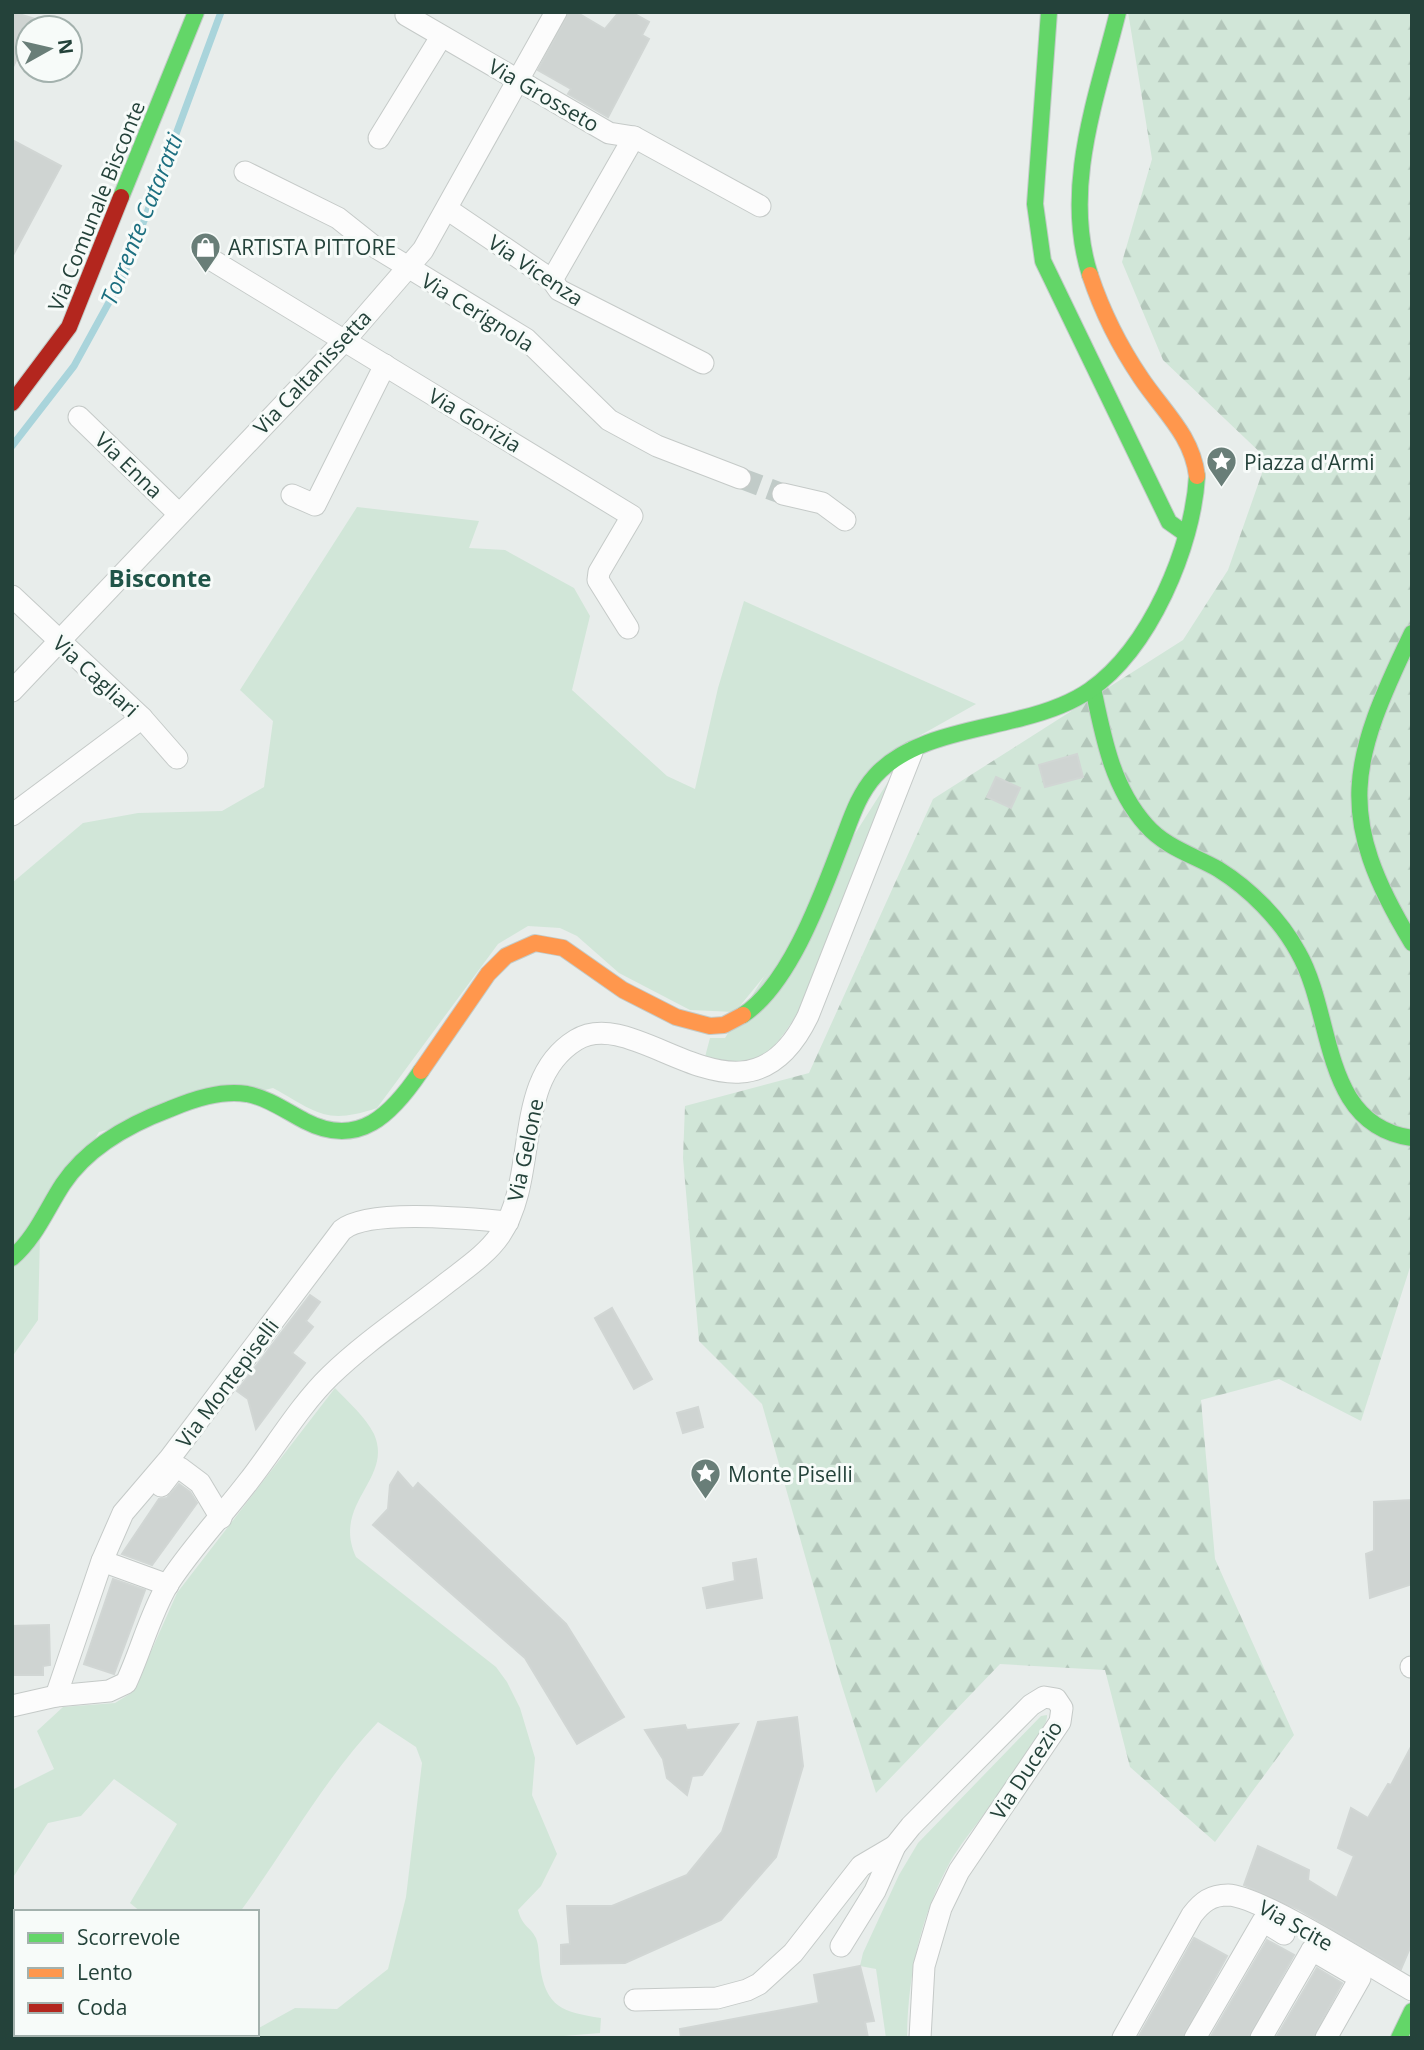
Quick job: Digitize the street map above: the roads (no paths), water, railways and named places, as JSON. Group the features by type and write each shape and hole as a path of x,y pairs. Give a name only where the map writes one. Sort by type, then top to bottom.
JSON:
{"main road":[{"name":"Via Comunale Bisconte","path":"12,402 69,327 196,12"},
{"path":"1049,12 1035,204 1043,261 1169,522 1186,534"},
{"path":"12,1258 34,1237 63,1183 88,1154 112,1138 183,1105 207,1097 243,1094 260,1097 322,1130 349,1132 376,1122 408,1092 497,963 519,946 540,942 562,947 613,984 653,1007 712,1025 731,1023 756,1003 790,960 867,783 883,766 912,752 1058,706 1093,688 1125,654 1156,608 1186,534 1196,498 1194,457 1181,431 1141,378 1122,346 1087,264 1079,231 1081,170 1118,12"},
{"path":"1412,633 1371,722 1360,768 1358,797 1359,816 1371,873 1412,943"},
{"path":"1093,688 1113,770 1128,801 1164,841 1216,869 1258,899 1275,918 1309,971 1344,1082 1360,1115 1389,1134 1412,1138"}],"street":[{"name":"Via Caltanissetta","path":"12,691 345,340 408,267 439,226 556,12"},
{"name":"Via Grosseto","path":"406,15 609,133 634,138 760,206"},
{"path":"379,138 441,37"},
{"path":"552,280 634,138"},
{"name":"Via Cerignola","path":"245,172 338,218 408,267 526,339 609,420 657,446 740,478"},
{"name":"Via Vicenza","path":"447,209 552,280 559,290 703,363"},
{"name":"Via Gorizia","path":"207,257 632,516 599,572 598,580 628,628"},
{"path":"292,495 315,505 385,365"},
{"name":"Via Enna","path":"79,417 179,514"},
{"path":"783,494 822,503 845,520"},
{"name":"Via Cagliari","path":"12,596 142,718 177,758"},
{"path":"12,815 142,718"},
{"name":"Via Gelone","path":"12,1706 56,1696 109,1691 126,1683 168,1585 327,1378 473,1263 498,1238 508,1222 523,1178 535,1096 553,1060 578,1038 607,1033 622,1036 682,1060 722,1071 751,1069 767,1064 791,1046 808,1016 912,752"},
{"name":"Via Montepiselli","path":"56,1696 102,1561 123,1513 170,1458 350,1223 446,1216 508,1222"},
{"path":"116,1526 128,1527 174,1468 180,1468 200,1483 221,1518"},
{"path":"102,1561 168,1585"},
{"name":"Via Ducezio","path":"841,1946 875,1891 895,1846 911,1826 1031,1705 1044,1697 1051,1697 1060,1703 1063,1715 1060,1722 959,1871 941,1908 925,1966 920,2038"},
{"path":"635,2000 717,1998 739,1993 759,1983 793,1953 861,1866 895,1846"},
{"name":"Via Scite","path":"1123,2038 1192,1915 1201,1904 1219,1896 1254,1901 1412,1990"},
{"path":"1195,2038 1263,1921 1360,1978 1326,2038"},
{"path":"1261,2038 1312,1950"}],"waterway":[{"name":"Torrente Cataratti","path":"12,446 74,366 124,275 221,12"}],"tunnel":[{"path":"740,478 783,494"}],"place":[{"name":"ARTISTA PITTORE","path":"205,274"},
{"name":"Piazza d'Armi","path":"1221,489"},
{"name":"Monte Piselli","path":"705,1501"}],"district":[{"name":"Bisconte","path":"160,577"}]}
